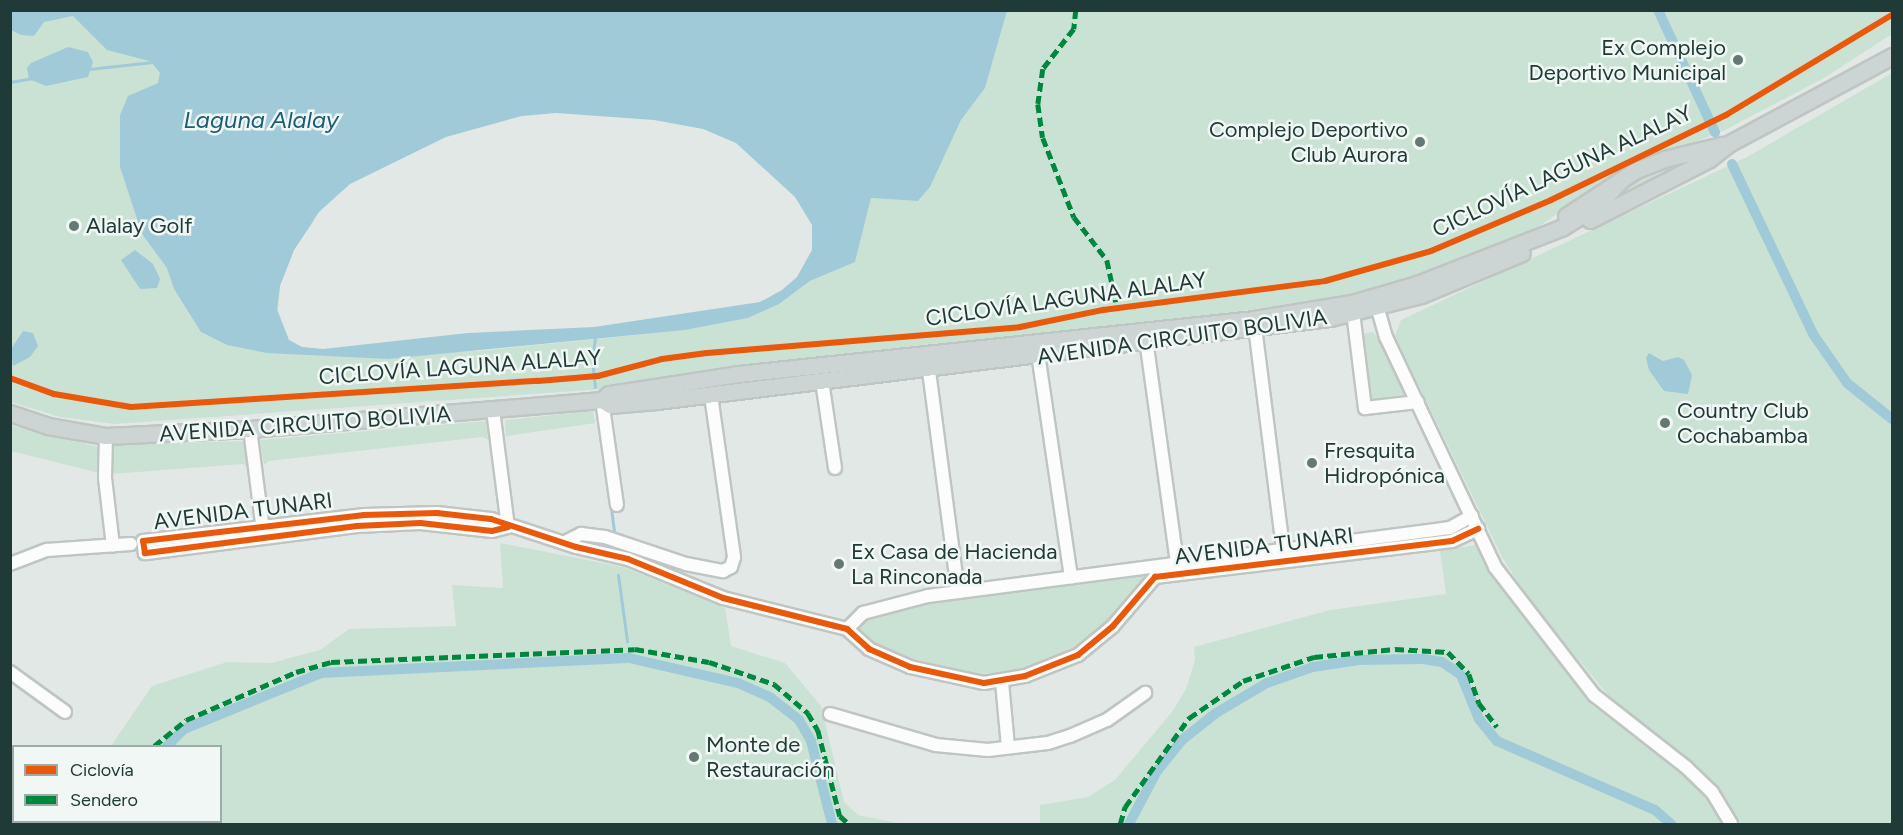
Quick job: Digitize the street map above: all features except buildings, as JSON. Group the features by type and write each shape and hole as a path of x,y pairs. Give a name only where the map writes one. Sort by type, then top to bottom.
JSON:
{"main road":[{"name":"AVENIDA CIRCUITO BOLIVIA","path":"602,400 610,405 929,370 1037,350 1255,324 1353,308 1454,283 1539,245 1709,159 1728,144 1893,56"},
{"name":"AVENIDA CIRCUITO BOLIVIA","path":"1376,303 1534,238 1592,210 1622,179 1664,159 1728,144"},
{"name":"AVENIDA CIRCUITO BOLIVIA","path":"10,413 48,426 106,436 250,429 602,400 609,394 717,377 922,351 1037,350"}],"street":[{"path":"1376,303 1386,338 1496,567 1594,695 1687,768 1713,792 1731,825"},
{"path":"1353,308 1365,408 1418,402"},
{"path":"1255,324 1284,555"},
{"path":"1146,337 1178,569"},
{"path":"1037,350 1071,578"},
{"path":"929,370 958,592"},
{"path":"822,381 835,468"},
{"name":"AVENIDA TUNARI","path":"567,541 581,534 606,537 686,564 723,572 731,567 734,557 711,395"},
{"path":"602,400 617,505"},
{"path":"493,410 508,527"},
{"path":"250,429 264,538"},
{"path":"106,436 105,478 113,546"},
{"name":"AVENIDA TUNARI","path":"508,527 492,531 420,523 357,526 144,553 143,541 262,525 437,513 491,519 508,527 567,541 576,547 628,559 723,598 847,629 868,649 909,667 946,678 1002,682 1047,669 1089,648 1154,572"},
{"name":"AVENIDA TUNARI","path":"847,629 863,613 958,592 1071,578 1154,572 1284,555 1450,528 1472,516"},
{"name":"AVENIDA TUNARI","path":"1284,555 1452,541 1478,529"},
{"name":"AVENIDA TUNARI","path":"10,564 47,550 130,544"},
{"path":"10,672 65,712"},
{"path":"1002,682 1008,747"},
{"path":"830,714 936,745 1008,747 1048,743 1088,729 1124,710 1144,693"}],"green space":[{"path":"11,11 250,11 314,221 294,250 280,286 278,310 289,340 302,347 301,352 339,355 479,351 685,330 748,318 779,304 810,281 855,262 871,198 918,201 930,187 961,120 985,88 1007,11 1892,11 1892,34 1824,78 1725,130 1616,174 1532,231 1428,273 1367,292 1210,316 986,344 912,347 617,388 115,424 60,417 11,402"},
{"name":"Country Club Cochabamba","path":"1892,73 1892,824 1740,824 1715,784 1615,703 1533,606 1502,557 1395,336 1401,320 1747,157"},
{"path":"1663,165 1680,167 1600,208 1621,186"},
{"path":"1373,332 1380,340 1409,399 1369,403 1361,334"},
{"path":"593,411 595,423 506,436 505,420"},
{"path":"486,421 488,440 483,437 269,461 264,465 260,440"},
{"path":"10,425 99,447 99,473 11,451"},
{"path":"244,441 248,467 243,464 111,474 110,445"},
{"path":"500,543 623,567 725,608 731,646 785,663 821,706 844,802 858,815 902,824 11,824 10,819 12,823 222,823 222,745 112,745 152,686 227,662 271,663 320,650 349,629 456,626 452,585 503,588"},
{"path":"1480,544 1490,570 1592,705 1688,779 1709,802 1721,824 1040,824 1040,805 1088,797 1115,780 1172,712 1186,689 1195,660 1194,647 1330,610 1446,594 1440,551"},
{"path":"1143,576 1146,581 1082,647 1008,673 969,674 918,664 880,647 859,631 859,623 867,617 937,599 987,596"}],"water":[{"name":"Laguna Alalay","path":"11,10 1007,11 985,88 961,120 930,187 918,201 871,198 855,262 810,281 779,304 748,318 685,330 388,359 267,353 227,345 201,332 174,289 167,268 142,234 120,167 120,115 128,96 158,83 160,72 153,62 107,50 73,16 44,22 34,36 21,35 11,30","holes":["556,113 654,120 703,129 736,143 795,197 812,225 812,250 797,277 782,290 760,302 594,327 468,333 323,349 302,347 289,340 277,310 280,286 294,250 319,212 350,184 446,137 522,116"]},
{"path":"68,47 88,52 93,62 88,77 46,86 29,79 27,68 31,63"},
{"path":"135,250 153,264 160,279 157,288 140,289 121,260"},
{"path":"23,331 33,333 38,346 30,357 13,366 11,349"},
{"path":"1649,353 1663,361 1678,357 1684,360 1692,375 1688,394 1664,391 1649,370 1646,358"}],"waterway":[{"path":"1658,10 1715,132"},
{"path":"89,69 153,62 163,74"},
{"path":"10,82 32,78"},
{"path":"1732,164 1813,334 1847,383 1892,419"},
{"path":"595,338 592,359 595,387"},
{"path":"608,486 614,531"},
{"path":"618,575 627,641"},
{"path":"168,745 184,729 321,673 629,658 738,683 771,698 799,720 811,741 832,824"},
{"path":"1129,824 1157,771 1182,740 1216,713 1267,683 1313,667 1358,660 1423,659 1442,662 1461,675 1479,719 1497,741 1655,810 1671,824"}],"marked path":[{"path":"1076,10 1074,29 1043,69 1038,104 1043,138 1074,217 1107,260 1116,302"},
{"path":"155,745 186,720 296,672 331,662 635,649 709,662 774,684 808,713 818,730 840,816 849,824"},
{"path":"1120,824 1125,807 1189,718 1243,681 1314,657 1395,649 1448,652 1469,674 1479,703 1497,727"}],"cycle path":[{"name":"CICLOVÍA LAGUNA ALALAY","path":"10,378 54,394 131,407 538,381 598,376 662,359 707,353 1020,327 1103,310 1325,281 1431,251 1551,200 1726,115 1892,15"},
{"path":"508,527 492,531 420,523 357,526 145,553 143,541 364,515 437,513 491,519 576,547 628,559 723,598 847,629 869,649 910,667 984,683 1025,676 1078,655 1113,626 1155,577 1452,541 1478,529"}],"place":[{"name":"Ex Complejo Deportivo Municipal","path":"1738,60"},
{"name":"Complejo Deportivo Club Aurora","path":"1420,142"},
{"name":"Alalay Golf","path":"74,226"},
{"name":"Country Club Cochabamba","path":"1665,423"},
{"name":"Fresquita Hidropónica","path":"1312,463"},
{"name":"Ex Casa de Hacienda La Rinconada","path":"839,564"},
{"name":"Monte de Restauración","path":"694,757"}]}
